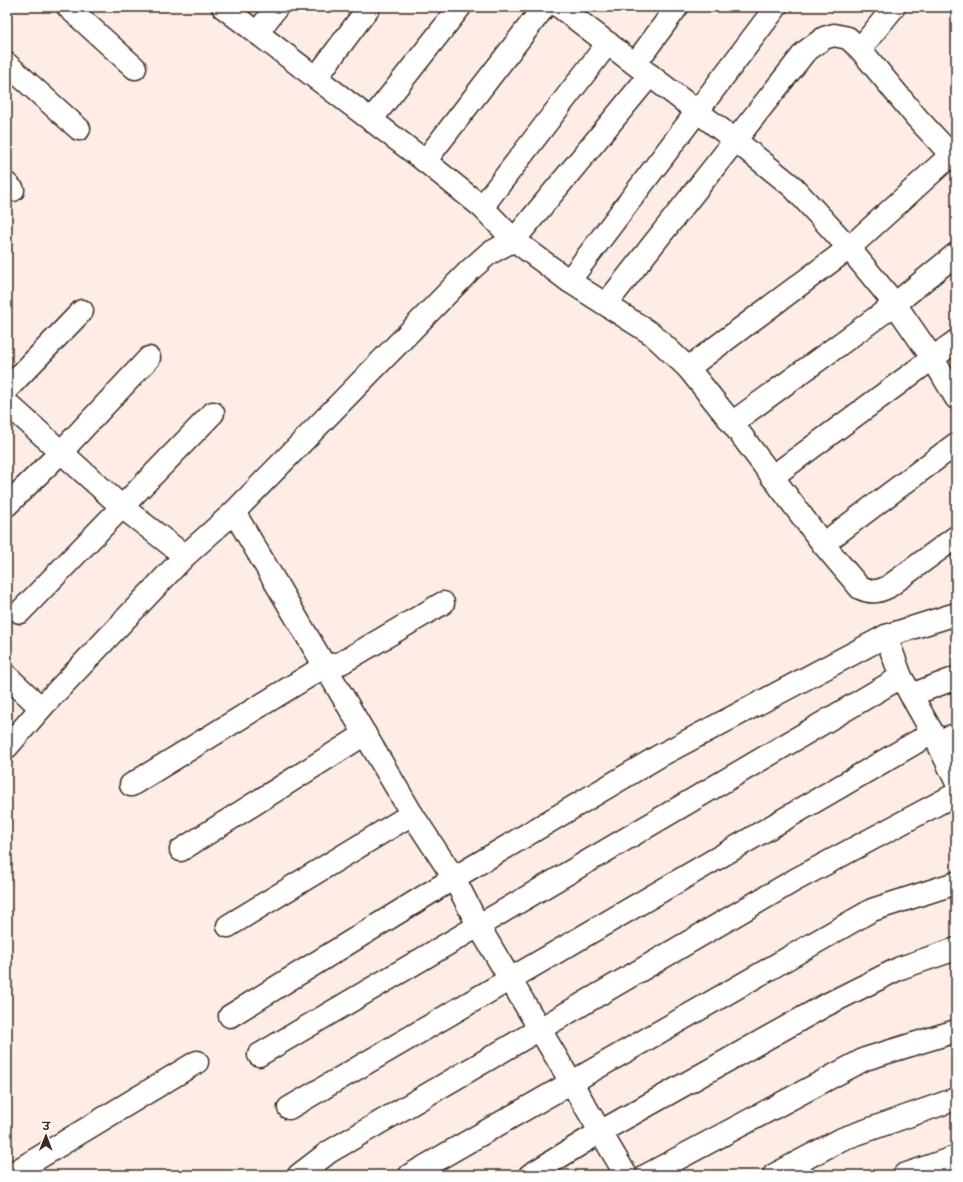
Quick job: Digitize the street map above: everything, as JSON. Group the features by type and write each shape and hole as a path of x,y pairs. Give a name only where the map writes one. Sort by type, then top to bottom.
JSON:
{"street":[{"path":"68,7 135,68"},
{"path":"223,7 425,161 482,207 514,240 569,281 652,334 688,368 823,544 860,588 869,592 880,591 888,587 956,537"},
{"path":"257,33 277,7"},
{"path":"316,78 369,7"},
{"path":"371,120 460,7"},
{"path":"425,161 544,7"},
{"path":"560,7 698,111 793,187 849,248 895,304 933,359 956,398"},
{"path":"7,748 41,708 185,556 234,512 469,271 488,254 514,240 642,70 677,7"},
{"path":"569,281 776,7"},
{"path":"860,49 894,7"},
{"path":"606,304 806,52 824,38 834,35 848,38 860,49 917,118 953,157 849,248 688,368"},
{"path":"482,207 608,43"},
{"path":"7,64 79,129"},
{"path":"732,424 895,304 956,254"},
{"path":"7,388 82,311"},
{"path":"772,477 956,341"},
{"path":"7,505 61,452 149,358"},
{"path":"7,403 122,507 185,556"},
{"path":"20,612 213,413"},
{"path":"823,544 956,444"},
{"path":"234,512 412,814 454,878 478,926 626,1175"},
{"path":"131,785 325,666 341,663 443,604"},
{"path":"230,1016 454,878 661,755 886,636 956,614"},
{"path":"886,636 906,686 942,736 956,781"},
{"path":"7,676 41,708"},
{"path":"259,1055 478,926 906,686 956,678"},
{"path":"181,850 365,734"},
{"path":"289,1108 510,979 942,736"},
{"path":"299,1175 329,1152 795,880 956,794"},
{"path":"228,926 412,814"},
{"path":"410,1175 872,910 956,883"},
{"path":"530,1175 600,1132 824,1006 900,968 956,949"},
{"path":"648,1175 866,1060 956,1031"},
{"path":"10,1175 196,1062"},
{"path":"774,1175 842,1140 956,1099"},
{"path":"904,1175 956,1157"}]}
